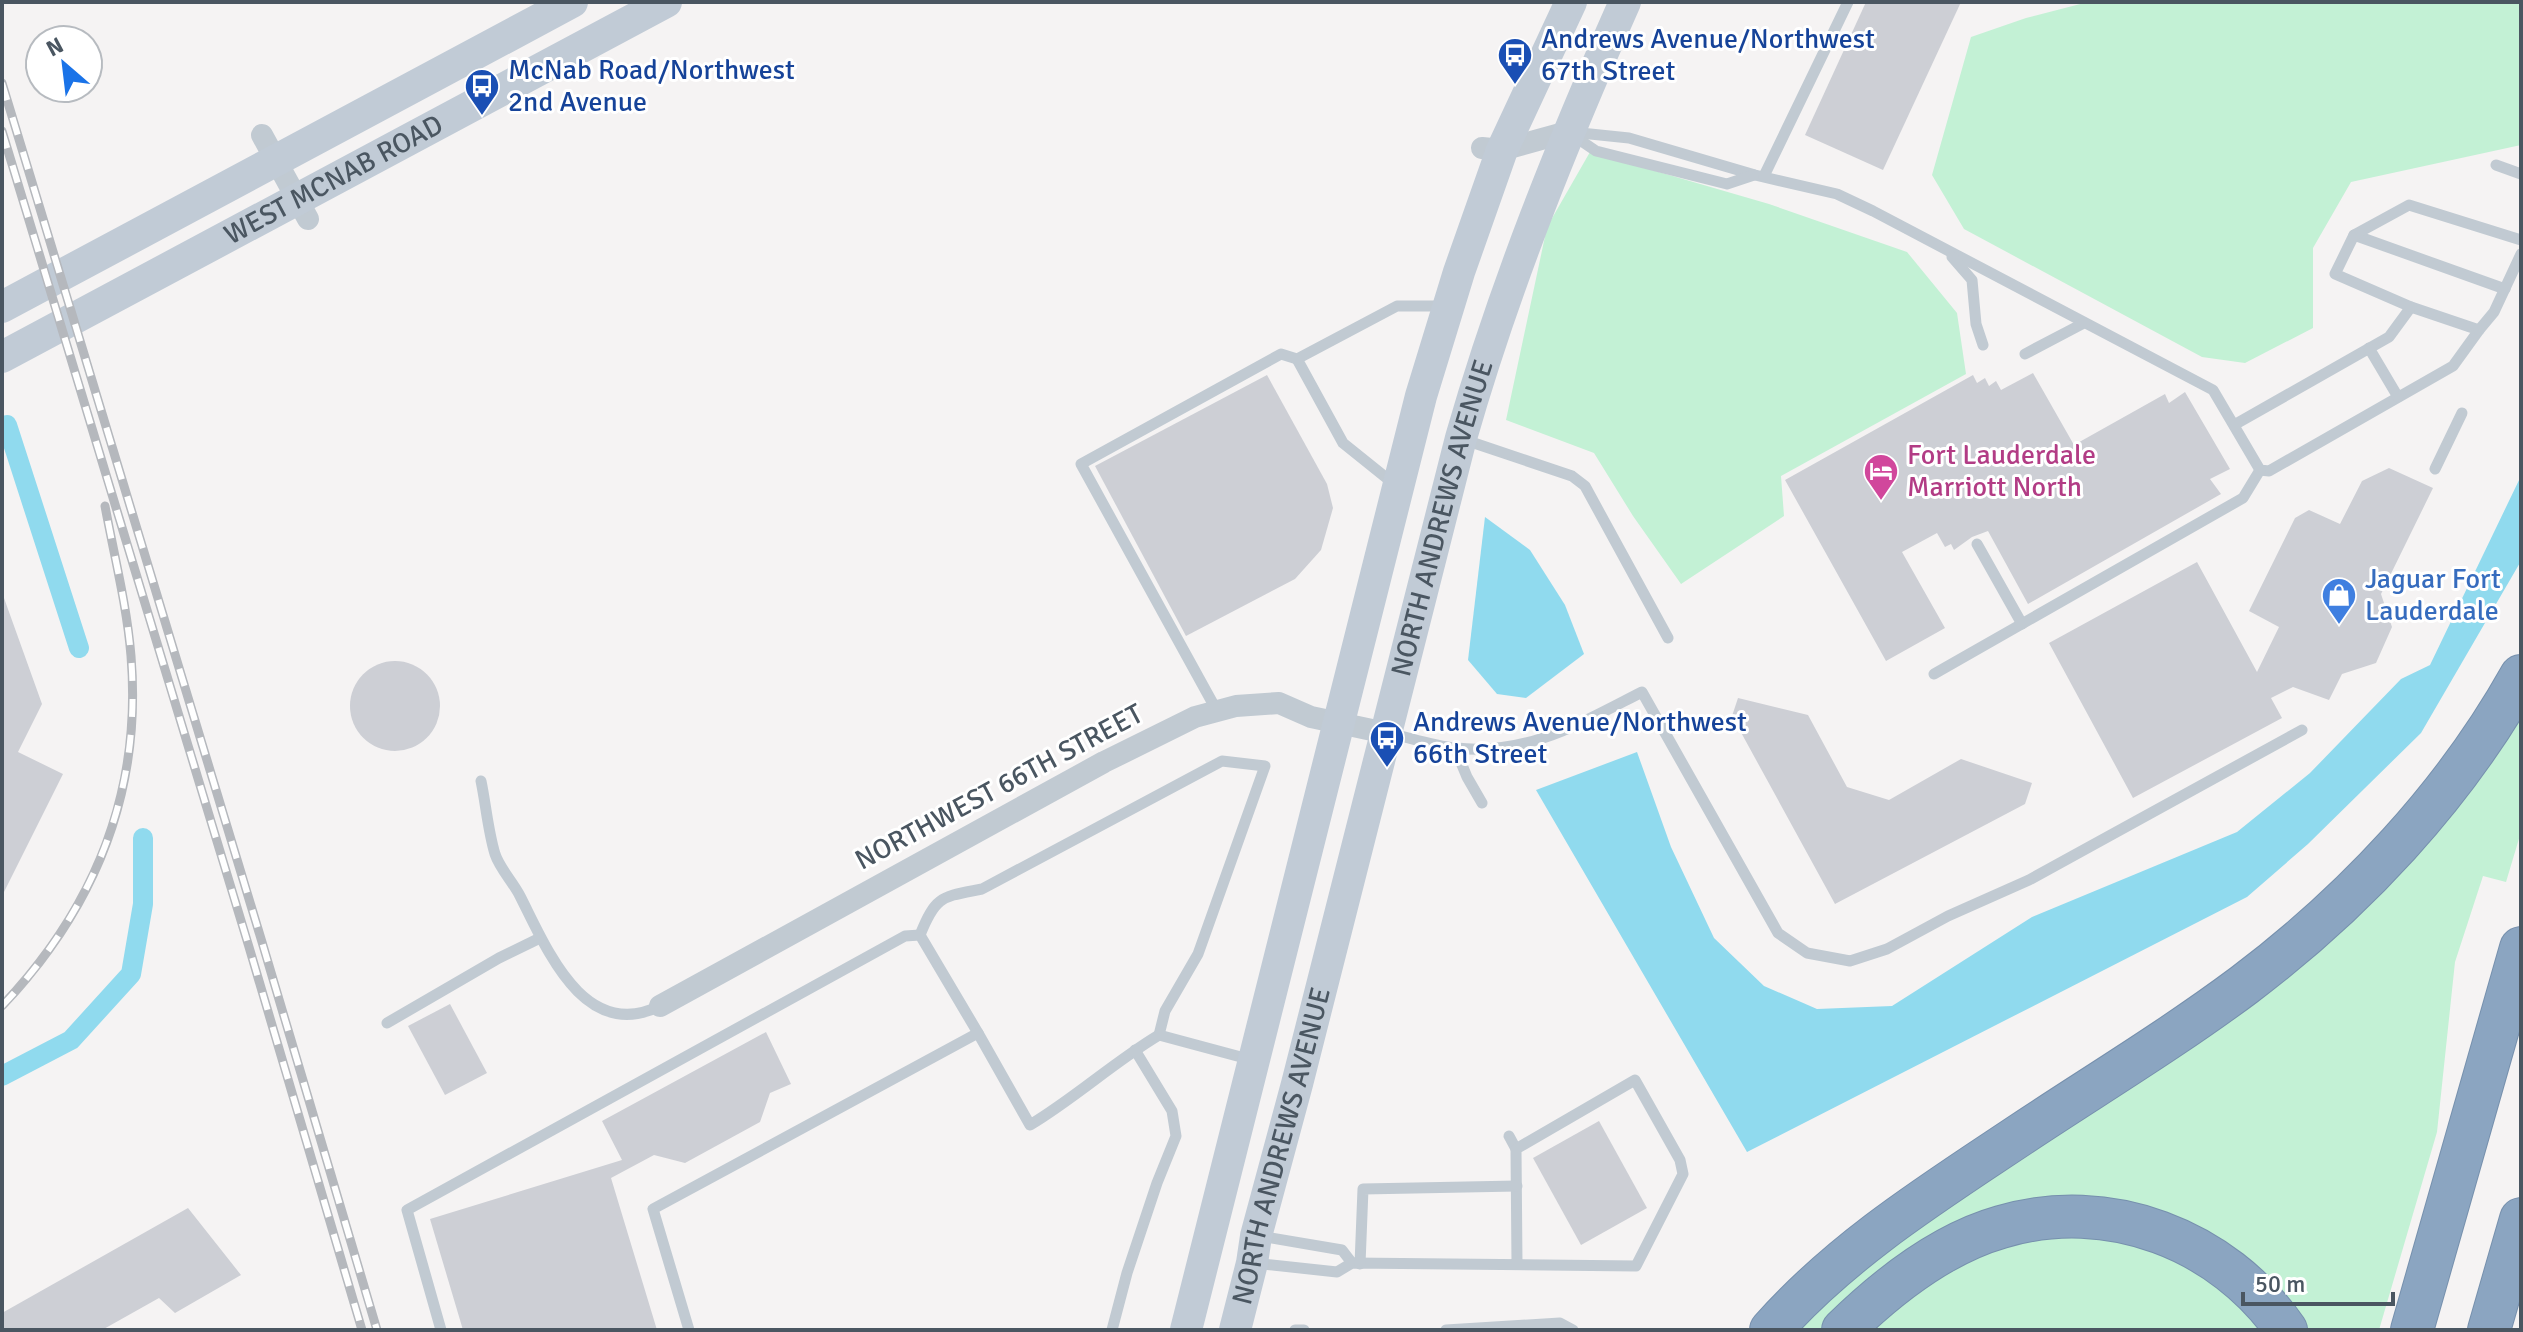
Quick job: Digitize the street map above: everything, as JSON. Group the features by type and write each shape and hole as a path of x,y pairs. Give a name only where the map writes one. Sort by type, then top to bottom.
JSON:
{"highway":[{"path":"1771,1330 1808,1290 1869,1238 2243,986 2307,934 2361,883 2426,811 2476,745 2521,676"},
{"path":"2412,1330 2521,948"},
{"path":"2440,1330 2521,1049"},
{"path":"1843,1330 1904,1278 1954,1246 2000,1227 2054,1217 2079,1216 2136,1223 2188,1243 2250,1287 2286,1330"},
{"path":"2489,1330 2521,1219"}],"main road":[{"name":"WEST MCNAB ROAD","path":"2,307 269,148 572,2"},
{"name":"WEST MCNAB ROAD","path":"2,357 303,209 666,2"},
{"name":"NORTH ANDREWS AVENUE","path":"1186,1330 1397,486 1492,149 1571,2"},
{"name":"NORTH ANDREWS AVENUE","path":"1235,1330 1461,438 1487,349 1567,132 1625,2"}],"street":[{"path":"1492,149 1567,132"},
{"path":"269,148 303,209"},
{"name":"NORTHWEST 66TH STREET","path":"660,1006 1104,762 1195,717 1236,706 1279,703 1311,717 1386,733"}],"lane":[{"path":"1567,132 1596,151 1727,184 1759,175 1848,2"},
{"path":"1567,132 1629,138 1837,194 1873,211 2213,390 2260,470"},
{"path":"2496,165 2521,174"},
{"path":"2479,330 2411,307 2335,274 2354,235 2409,205 2521,240"},
{"path":"2354,235 2505,289"},
{"path":"1947,251 1972,280 1976,324 1983,345"},
{"path":"2260,470 2269,471 2453,366 2494,312 2521,254"},
{"path":"1297,359 1397,306 1448,306"},
{"path":"2234,425 2389,337 2411,307"},
{"path":"2025,354 2084,323"},
{"path":"2369,348 2398,397"},
{"path":"1217,711 1081,464 1281,354 1297,359 1343,443 1397,486"},
{"path":"2435,469 2462,413"},
{"path":"1461,438 1572,476 1585,486 1668,638"},
{"path":"1934,674 2243,498 2260,470"},
{"path":"1977,544 2022,624"},
{"path":"1386,733 1455,748 1509,749 1547,738 1642,692 1778,933 1807,953 1850,961 1887,949 1948,916 2029,880 2302,730"},
{"path":"1455,748 1482,803"},
{"path":"1222,761 1265,766 1198,954 1165,1011 1159,1035 1030,1125 920,935 932,906 948,896 982,889 1222,761"},
{"path":"481,781 496,856 540,938 577,993 606,1011 644,1014 660,1006"},
{"path":"441,1330 407,1210 905,936 920,935"},
{"path":"387,1023 499,958 540,938"},
{"path":"689,1330 653,1209 978,1033"},
{"path":"1159,1035 1253,1061"},
{"path":"1112,1330 1127,1273 1176,1136 1172,1111 1135,1050"},
{"path":"1254,1250 1337,1272 1356,1263 1636,1266 1683,1174 1680,1160 1635,1080 1516,1149"},
{"path":"1509,1136 1516,1149 1517,1264"},
{"path":"1356,1263 1363,1189 1517,1186"},
{"path":"1254,1250 1342,1250 1356,1263"},
{"path":"1446,1330 1530,1328 1560,1323 1573,1330"},
{"path":"1295,1330 1304,1330"}],"green space":[{"path":"2088,2 2521,2 2521,145 2351,182 2313,248 2313,328 2245,363 2202,357 1964,229 1932,175 1971,37 2026,18"},
{"path":"1590,152 1769,204 1907,252 1957,313 1966,374 1781,476 1784,516 1681,584 1594,453 1506,420 1547,227"},
{"path":"2521,706 2521,832 2506,882 2483,876 2455,962 2437,1132 2379,1330 2299,1330 2264,1284 2055,1203 1830,1330 1788,1330 1840,1280 2171,1052"},
{"path":"2080,1229 2194,1262 2265,1330 1861,1330 1961,1255"}],"water":[{"path":"2521,476 2521,561 2421,733 2308,844 2247,897 1747,1152 1536,790 1637,752 1671,847 1714,938 1764,986 1817,1009 1892,1006 2032,917 2237,832 2310,773 2401,679 2430,665"},
{"path":"1485,517 1530,550 1565,605 1584,654 1526,698 1497,694 1468,660"}],"building":[{"path":"1866,2 1961,2 1883,170 1805,135"},
{"path":"2033,373 2074,445 2165,394 2169,403 2185,392 2230,469 2210,479 2221,494 2028,604 1988,531 1972,537 1954,550 1951,544 1945,547 1937,533 1902,552 1945,628 1886,661 1785,480 1973,375 1977,383 1985,378 1989,386 1996,381 2001,390"},
{"path":"1267,375 1327,484 1333,508 1321,550 1295,579 1186,636 1095,466"},
{"path":"2389,468 2433,488 2381,594 2392,627 2376,663 2342,674 2329,700 2293,687 2271,698 2282,718 2133,798 2049,643 2197,562 2257,672 2279,627 2249,611 2295,518 2309,510 2340,524 2362,481"},
{"path":"2,599 42,704 18,752 63,774 2,896"},
{"path":"395,661 420,669 432,681 440,706 432,731 420,743 395,751 370,743 358,731 350,706 358,681 370,669"},
{"path":"1738,698 1808,715 1847,787 1889,800 1961,759 2032,783 2025,804 1835,904 1732,716"},
{"path":"450,1004 487,1073 445,1095 408,1026"},
{"path":"766,1032 791,1084 770,1093 760,1122 685,1163 654,1155 611,1178 657,1330 463,1330 430,1219 622,1160 602,1121"},
{"path":"1599,1121 1647,1208 1581,1245 1533,1158"},
{"path":"188,1208 241,1275 175,1313 159,1298 102,1330 2,1330 2,1313"}],"waterway":[{"path":"7,425 79,648"},
{"path":"2,1076 71,1040 131,974 143,904 143,838"}],"railway":[{"path":"2,83 377,1330"},
{"path":"2,131 362,1330"},
{"path":"2,1006 35,968 87,888 106,845 120,800 129,754 131,656 105,506"}],"place":[{"name":"Andrews Avenue/Northwest 67th Street","path":"1515,86"},
{"name":"McNab Road/Northwest 2nd Avenue","path":"482,117"},
{"name":"Fort Lauderdale Marriott North","path":"1881,502"},
{"name":"Jaguar Fort Lauderdale","path":"2339,626"},
{"name":"Andrews Avenue/Northwest 66th Street","path":"1387,769"}]}
